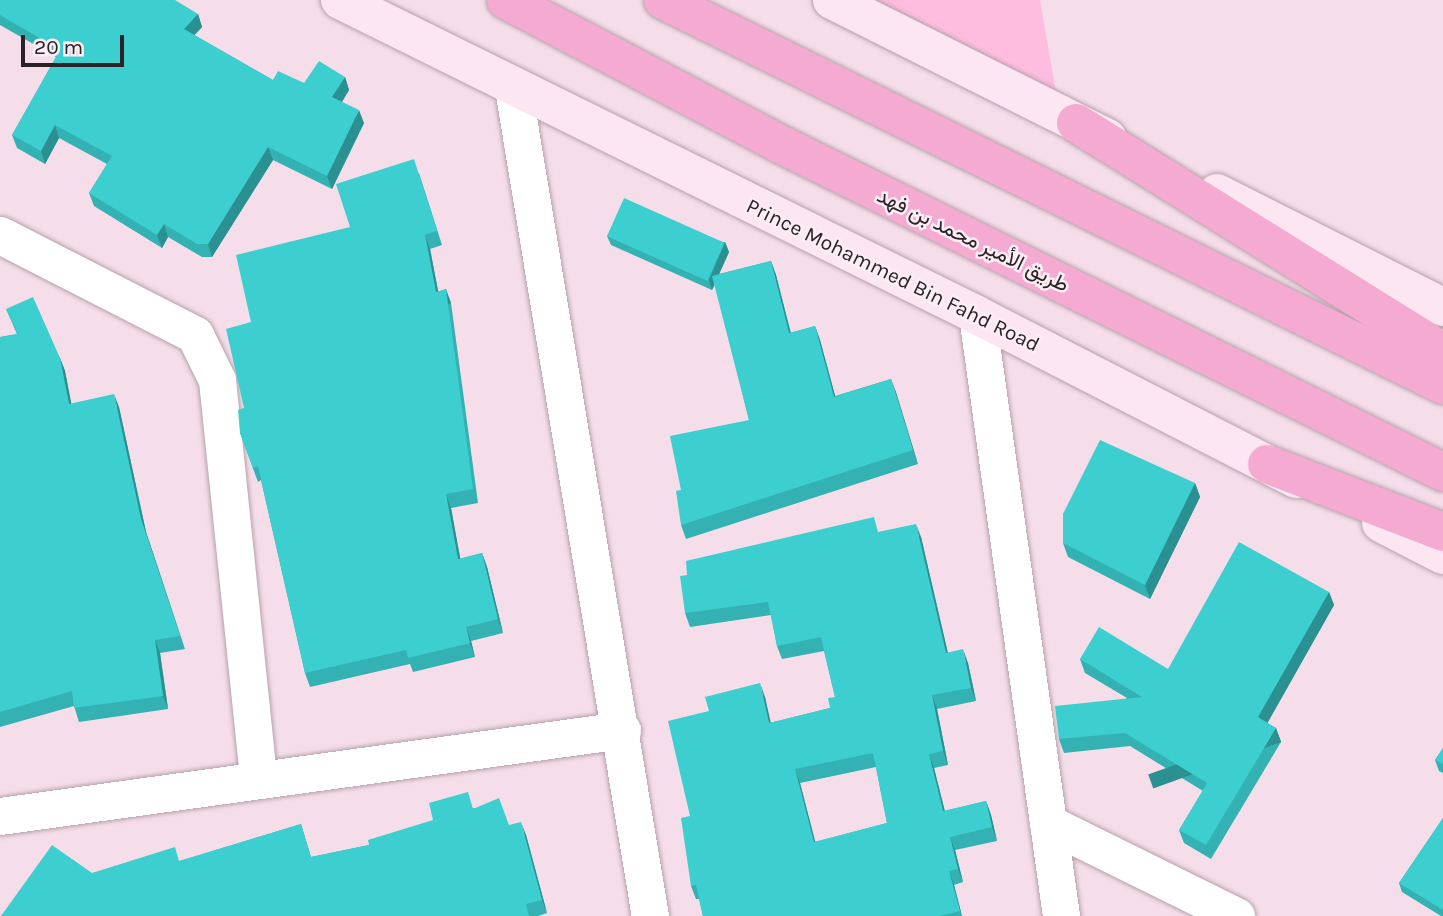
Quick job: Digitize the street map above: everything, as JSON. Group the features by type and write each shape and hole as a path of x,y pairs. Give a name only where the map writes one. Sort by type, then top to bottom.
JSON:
{"highway":[{"name":"طريق الأمير محمد بن فهد","path":"506,0 778,143 1443,472"},
{"path":"663,0 1443,385"},
{"path":"1076,122 1443,351"},
{"path":"1267,464 1443,532"}],"main road":[{"name":"Prince Mohammed Bin Fahd Road","path":"341,0 513,88 977,315 1443,555"},
{"path":"832,0 1443,307"}],"street":[{"path":"513,88 622,730 650,916"},
{"path":"0,235 195,335 211,369 218,394 258,780"},
{"path":"977,315 1061,916"},
{"path":"0,816 622,730"},
{"path":"1048,824 1236,916"}],"shaded area":[{"path":"858,0 1040,0 1058,104"}],"building":[{"path":"0,0 175,0 198,14 184,29 273,80 278,71 304,83 319,61 345,77 332,97 359,110 327,176 268,147 208,244 197,244 164,224 157,235 89,193 112,156 55,125 41,151 12,135 60,50 0,15"},
{"path":"414,159 437,231 425,235 436,292 446,289 473,489 446,494 458,559 482,553 498,619 466,627 470,643 408,658 406,650 305,673 258,466 253,468 240,433 238,410 244,408 226,329 251,322 236,255 350,227 336,184"},
{"path":"624,198 724,243 707,281 607,236"},
{"path":"771,261 789,333 815,326 834,397 891,379 913,450 681,525 676,491 681,490 670,436 749,420 712,276"},
{"path":"33,297 60,358 69,404 114,394 141,519 180,636 155,640 163,696 74,708 72,691 0,712 0,337 18,334 6,309"},
{"path":"1100,440 1195,483 1145,585 1063,543 1063,514"},
{"path":"874,517 878,532 916,524 946,653 963,649 971,688 932,695 943,751 929,754 943,811 986,801 992,827 950,837 958,869 949,871 960,911 939,916 703,916 696,885 691,886 681,818 690,816 668,721 709,711 705,697 760,683 769,723 830,708 828,698 835,697 821,637 777,646 768,602 685,613 680,576 687,575 686,561","holes":["873,753 887,823 814,842 795,769"]},
{"path":"1239,542 1329,592 1258,717 1276,728 1206,845 1179,830 1207,783 1125,733 1059,739 1055,706 1142,697 1080,659 1099,627 1168,669"},
{"path":"1443,748 1443,764 1435,760"},
{"path":"468,792 473,809 499,798 509,825 521,822 542,900 526,904 529,916 1,916 52,845 92,873 175,847 179,861 301,824 311,857 369,845 368,840 433,820 429,803"},
{"path":"1443,818 1443,910 1399,883"}]}
